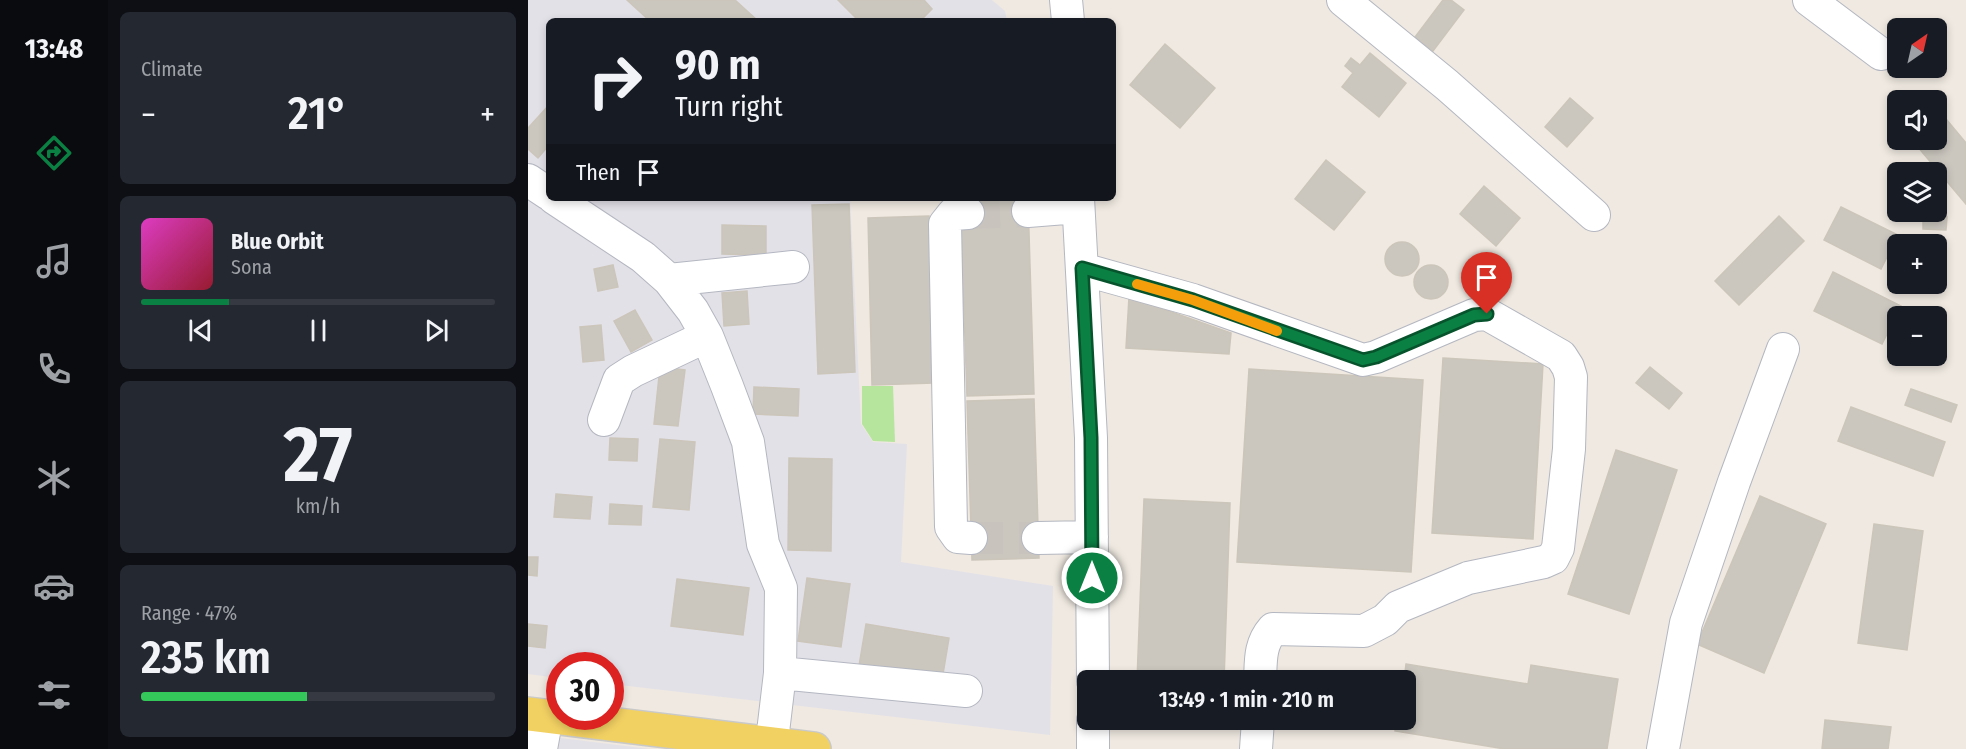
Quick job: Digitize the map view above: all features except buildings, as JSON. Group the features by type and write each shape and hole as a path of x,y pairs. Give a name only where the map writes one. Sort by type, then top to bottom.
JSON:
{"main road":[{"path":"537,715 771,746 814,749"}],"street":[{"path":"1066,0 1068,18"},
{"path":"1343,0 1447,85 1594,215"},
{"path":"1809,0 1881,54"},
{"path":"528,180 546,192"},
{"path":"559,201 643,257 669,280 693,311 707,336 748,442 763,544 782,588 780,673 771,746"},
{"path":"1028,211 1078,202 1091,438 1093,670"},
{"path":"968,213 953,214 945,224 951,527 958,537 971,538"},
{"path":"669,280 793,267"},
{"path":"1082,268 1193,300 1363,360 1376,357 1474,315 1487,314 1561,356 1568,367 1571,377 1569,449 1558,548 1553,558 1544,562 1468,578 1398,607 1385,620 1364,631 1273,629 1262,648 1261,670"},
{"path":"604,420 620,380 633,371 707,336"},
{"path":"1663,749 1686,623 1734,482 1783,349"},
{"path":"1038,538 1092,537"},
{"path":"780,673 966,691"},
{"path":"537,715 541,749"},
{"path":"1093,730 1093,749"},
{"path":"1256,749 1257,730"}],"shaded area":[{"path":"528,0 992,0 1005,11 1006,18 546,18 546,201 850,201 861,424 873,442 907,444 901,562 1053,586 1050,735 624,686 624,652 546,652 546,676 528,674"},
{"path":"528,734 650,749 528,749"}],"green space":[{"path":"862,386 893,386 895,442 873,441 862,424"}],"tunnel":[{"path":"968,213 1028,211"},
{"path":"971,538 1038,538"}],"slow traffic":[{"path":"1137,284 1193,300 1277,331"}],"route":[{"path":"1092,578 1091,438 1082,268 1193,300 1295,338 1363,360 1376,357 1474,315 1487,314"}]}
